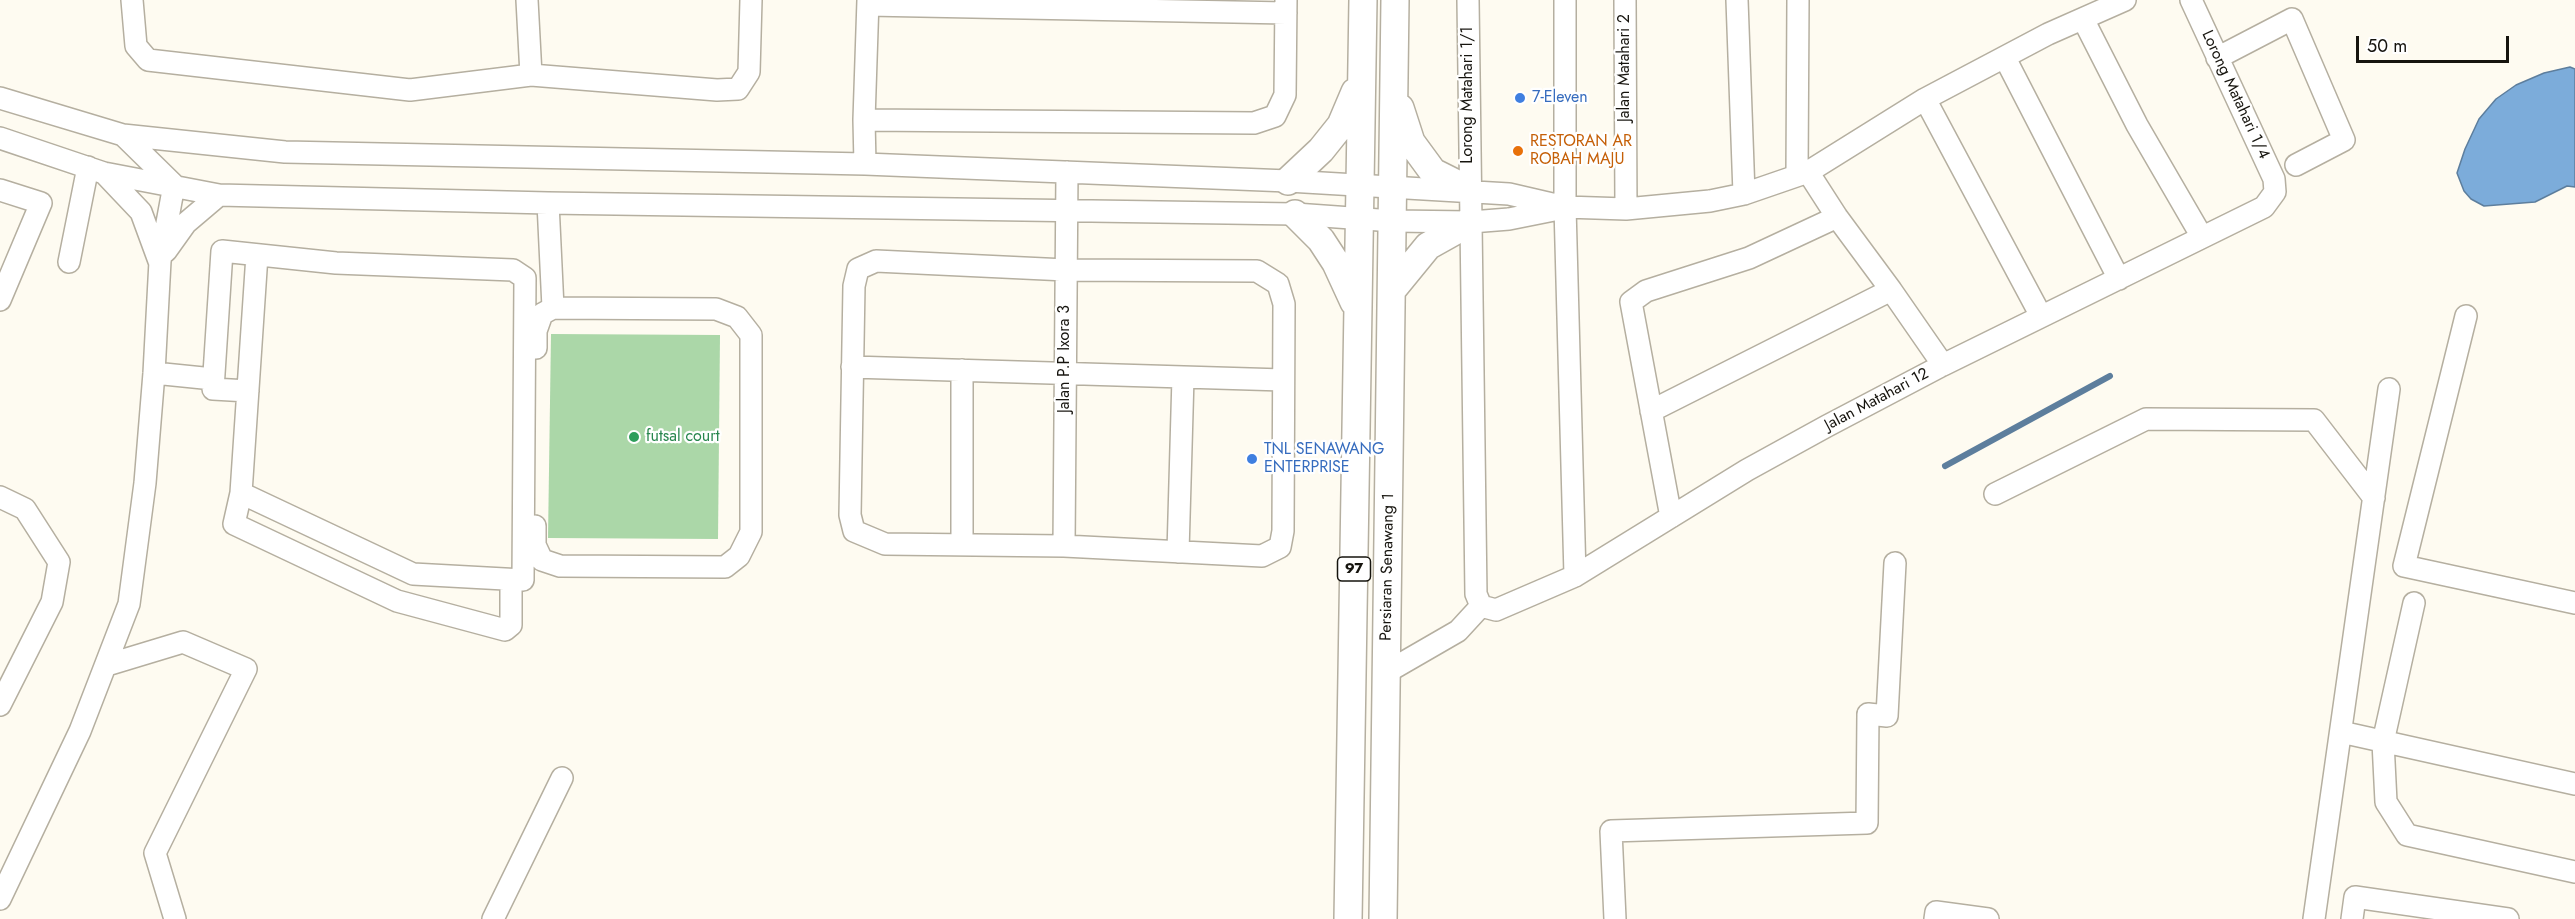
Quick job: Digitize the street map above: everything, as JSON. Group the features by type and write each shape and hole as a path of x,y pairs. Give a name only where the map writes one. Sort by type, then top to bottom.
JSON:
{"main road":[{"name":"Persiaran Senawang 1","path":"1348,919 1363,0"},
{"name":"Persiaran Senawang 1","path":"1383,919 1393,222 1394,90 1392,76 1395,0"},
{"path":"1288,181 1321,150 1341,125 1361,79"},
{"path":"1394,90 1411,142 1416,150 1433,172 1469,190"},
{"path":"1295,214 1321,240 1336,263 1357,309"},
{"path":"1392,290 1428,246 1471,222"}],"street":[{"path":"132,0 136,45 148,60 410,90 531,75 717,90 738,89 749,72 751,0"},
{"path":"527,0 531,75"},
{"name":"Lorong Matahari 1/1","path":"1468,0 1476,594 1481,606"},
{"path":"1565,0 1565,207 1575,576"},
{"name":"Jalan Matahari 2","path":"1625,0 1626,209"},
{"path":"1737,0 1744,195"},
{"path":"1798,0 1803,173 1891,290 1942,365"},
{"path":"0,98 123,135 285,152 865,164 1288,181 1392,188 1469,190 1509,194 1565,207 1626,209 1710,201 1744,195 1803,173 1925,99 2125,0"},
{"name":"Lorong Matahari 1/4","path":"2191,0 2274,179 2275,192"},
{"path":"864,120 1254,123 1275,116 1285,95 1286,6 868,2 864,120 865,164"},
{"path":"2083,19 2138,125 2202,237"},
{"path":"2217,58 2292,19 2344,140 2296,165"},
{"path":"2005,58 2119,279"},
{"path":"1925,99 2041,316"},
{"path":"123,135 174,185"},
{"path":"0,138 96,170 219,195 548,203 1295,214 1393,222 1471,222 1509,219 1565,207"},
{"path":"96,170 141,212 160,261"},
{"path":"69,262 96,170"},
{"name":"Jalan P.P Ixora 3","path":"1064,546 1066,172"},
{"path":"0,899 80,731 129,604 145,483 160,261 174,185"},
{"path":"0,190 41,203 0,300"},
{"name":"Jalan Matahari 12","path":"1481,606 1496,610 1575,576 1757,464 1942,365 2264,207 2275,192"},
{"path":"160,261 186,222 219,195"},
{"path":"548,203 553,308"},
{"path":"1671,517 1631,302 1646,291 1749,258 1837,218"},
{"path":"241,493 414,574 521,581 524,578 525,278 513,270 336,263 222,251 213,389 248,391"},
{"path":"257,255 241,493 234,524 397,600 505,630 511,625 511,581"},
{"path":"876,261 1066,270 1257,271 1278,284 1284,304 1283,531 1280,547 1262,556 1064,546 885,544 854,531 850,515 852,367 854,286 858,269 876,261"},
{"path":"1651,411 1891,290"},
{"path":"553,308 716,309 737,317 751,335 751,532 739,556 725,567 560,566 542,560 535,545 536,331 542,314 553,308"},
{"path":"2466,316 2404,566 2575,603"},
{"path":"852,367 1283,380"},
{"path":"962,370 962,544"},
{"path":"154,373 213,379"},
{"path":"1178,552 1183,377"},
{"path":"2314,919 2389,389"},
{"path":"1995,494 2146,418 2314,420 2374,498"},
{"path":"0,497 25,509 59,562 52,602 0,705"},
{"path":"1615,919 1611,831 1867,823 1868,714 1887,716 1895,563"},
{"path":"2414,603 2383,742 2386,802 2407,835 2575,872"},
{"path":"1387,672 1458,631 1481,606"},
{"path":"107,665 183,642 246,669 155,853 175,919"},
{"path":"2341,732 2575,783"},
{"path":"493,919 562,778"},
{"path":"2352,919 2355,897 2508,919"},
{"path":"1935,919 1936,912 1988,919"}],"green space":[{"name":"futsal court","path":"551,334 720,335 718,539 548,538"}],"water":[{"path":"2570,67 2575,69 2575,187 2567,186 2535,202 2484,206 2471,199 2464,191 2457,173 2479,119 2496,99 2516,85 2544,73"}],"waterway":[{"path":"1945,466 2110,376"}],"place":[{"name":"7-Eleven","path":"1520,98"},
{"name":"RESTORAN AR ROBAH MAJU","path":"1518,151"},
{"name":"futsal court","path":"634,437"},
{"name":"TNL SENAWANG ENTERPRISE","path":"1252,459"}]}
